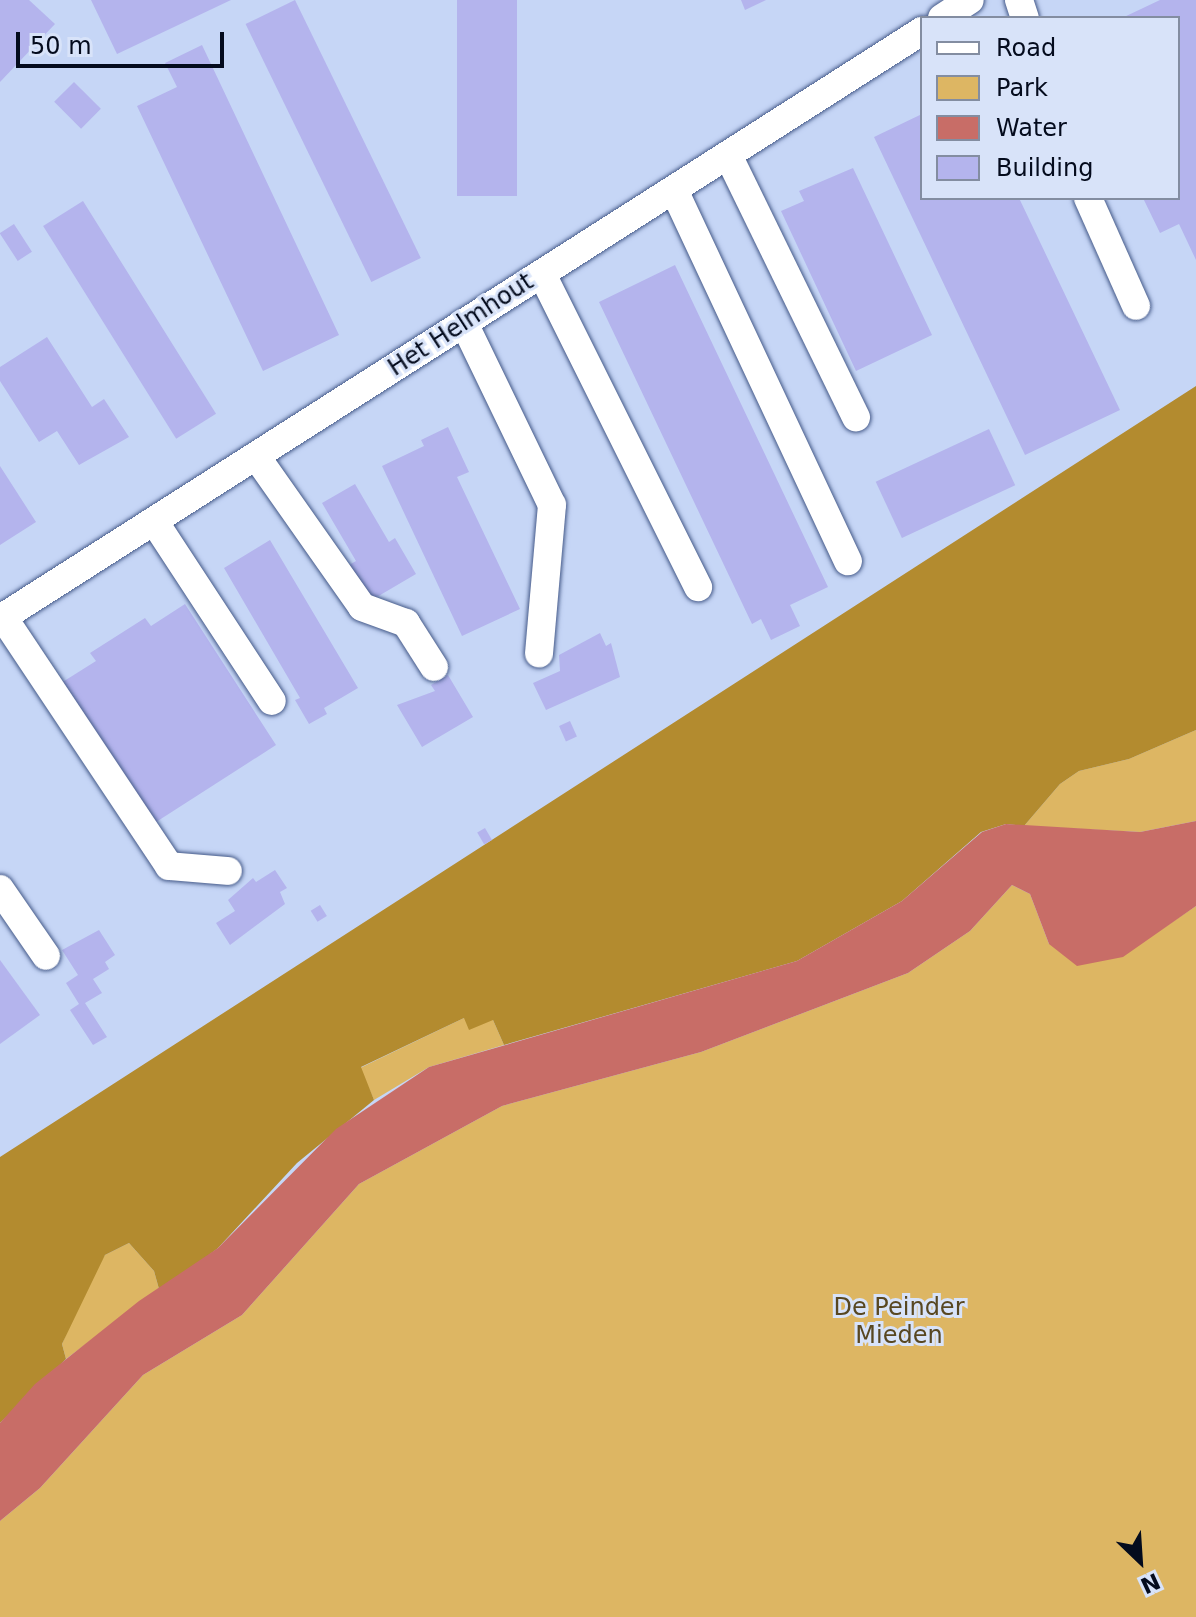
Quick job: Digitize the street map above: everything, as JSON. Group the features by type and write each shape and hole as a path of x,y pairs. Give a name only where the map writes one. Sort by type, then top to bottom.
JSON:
{"street":[{"path":"945,16 970,0"},
{"name":"Het Helmhout","path":"2,618 920,32"},
{"path":"728,155 856,417"},
{"path":"674,190 848,561"},
{"path":"1089,200 1136,306"},
{"path":"542,274 698,587"},
{"path":"464,323 552,505 539,653"},
{"path":"256,456 362,607 406,623 434,667"},
{"path":"154,521 272,701"},
{"path":"2,618 169,866 228,871"},
{"path":"0,889 46,956"}],"green space":[{"path":"1196,730 1196,821 1140,832 1024,826 1060,784 1079,771 1129,759"},
{"name":"De Peinder Mieden","path":"1012,885 1030,894 1049,944 1156,933 1196,906 1196,1617 0,1617 0,1521 40,1488 143,1375 242,1315 359,1184 502,1106 701,1052 908,973 970,931"},
{"path":"464,1018 493,1020 504,1045 429,1067 374,1100 360,1068"},
{"path":"129,1243 154,1271 159,1289 66,1359 62,1344 90,1277 105,1255"}],"shaded area":[{"path":"1196,386 1196,730 1129,759 1079,771 1060,784 1024,826 1006,824 981,832 902,901 797,961 504,1045 493,1020 469,1030 464,1018 361,1067 374,1100 297,1163 218,1248 187,1272 159,1289 154,1271 129,1243 105,1255 62,1344 66,1359 0,1423 0,1157"}],"water":[{"path":"1196,821 1196,906 1123,957 1077,966 1049,944 1030,894 1012,885 970,931 908,973 701,1052 502,1106 359,1184 242,1315 143,1375 40,1488 0,1521 0,1423 35,1384 139,1301 218,1248 336,1129 429,1067 797,961 902,901 982,832 1006,824 1140,832"}],"building":[{"path":"0,0 29,0 55,24 0,82"},
{"path":"91,0 231,0 117,54"},
{"path":"295,0 421,258 371,282 246,24"},
{"path":"457,0 517,0 517,196 457,196"},
{"path":"741,0 766,0 745,10"},
{"path":"1160,0 1196,0 1196,260 1179,224 1160,233 1144,200 1180,200 1180,16 1126,16"},
{"path":"202,45 339,335 263,371 137,106 177,87 165,63"},
{"path":"74,82 101,109 81,129 54,102"},
{"path":"920,115 920,200 1020,200 1120,410 1025,455 874,137"},
{"path":"853,168 932,335 856,371 781,211 804,201 799,191"},
{"path":"83,201 216,414 176,439 43,226"},
{"path":"14,224 32,252 18,261 0,234"},
{"path":"675,265 828,587 790,605 800,626 771,640 761,619 752,624 599,302"},
{"path":"47,337 92,407 104,399 129,437 79,465 57,431 39,442 0,381 0,367"},
{"path":"448,427 469,472 457,477 520,609 462,636 382,466 424,446 421,440"},
{"path":"989,429 1015,485 902,538 876,482"},
{"path":"0,466 36,522 0,545"},
{"path":"355,484 389,542 395,538 416,574 370,601 349,565 356,561 322,503"},
{"path":"270,540 358,688 324,708 327,714 309,724 295,700 300,698 224,568"},
{"path":"185,604 276,745 153,824 61,683 96,661 90,653 145,618 151,626"},
{"path":"600,633 606,646 611,643 620,677 546,710 533,683 560,671 559,655"},
{"path":"448,675 473,717 422,747 397,705 435,691 431,685"},
{"path":"570,721 577,737 566,741 559,726"},
{"path":"485,828 492,840 484,845 477,832"},
{"path":"275,870 287,888 280,892 285,904 230,945 216,923 235,911 228,900 253,878 256,882"},
{"path":"320,905 327,916 318,922 311,911"},
{"path":"99,930 115,955 105,962 109,969 93,979 102,993 85,1003 107,1037 93,1045 70,1010 79,1004 66,983 78,975 62,950"},
{"path":"0,960 40,1015 0,1044"}]}
